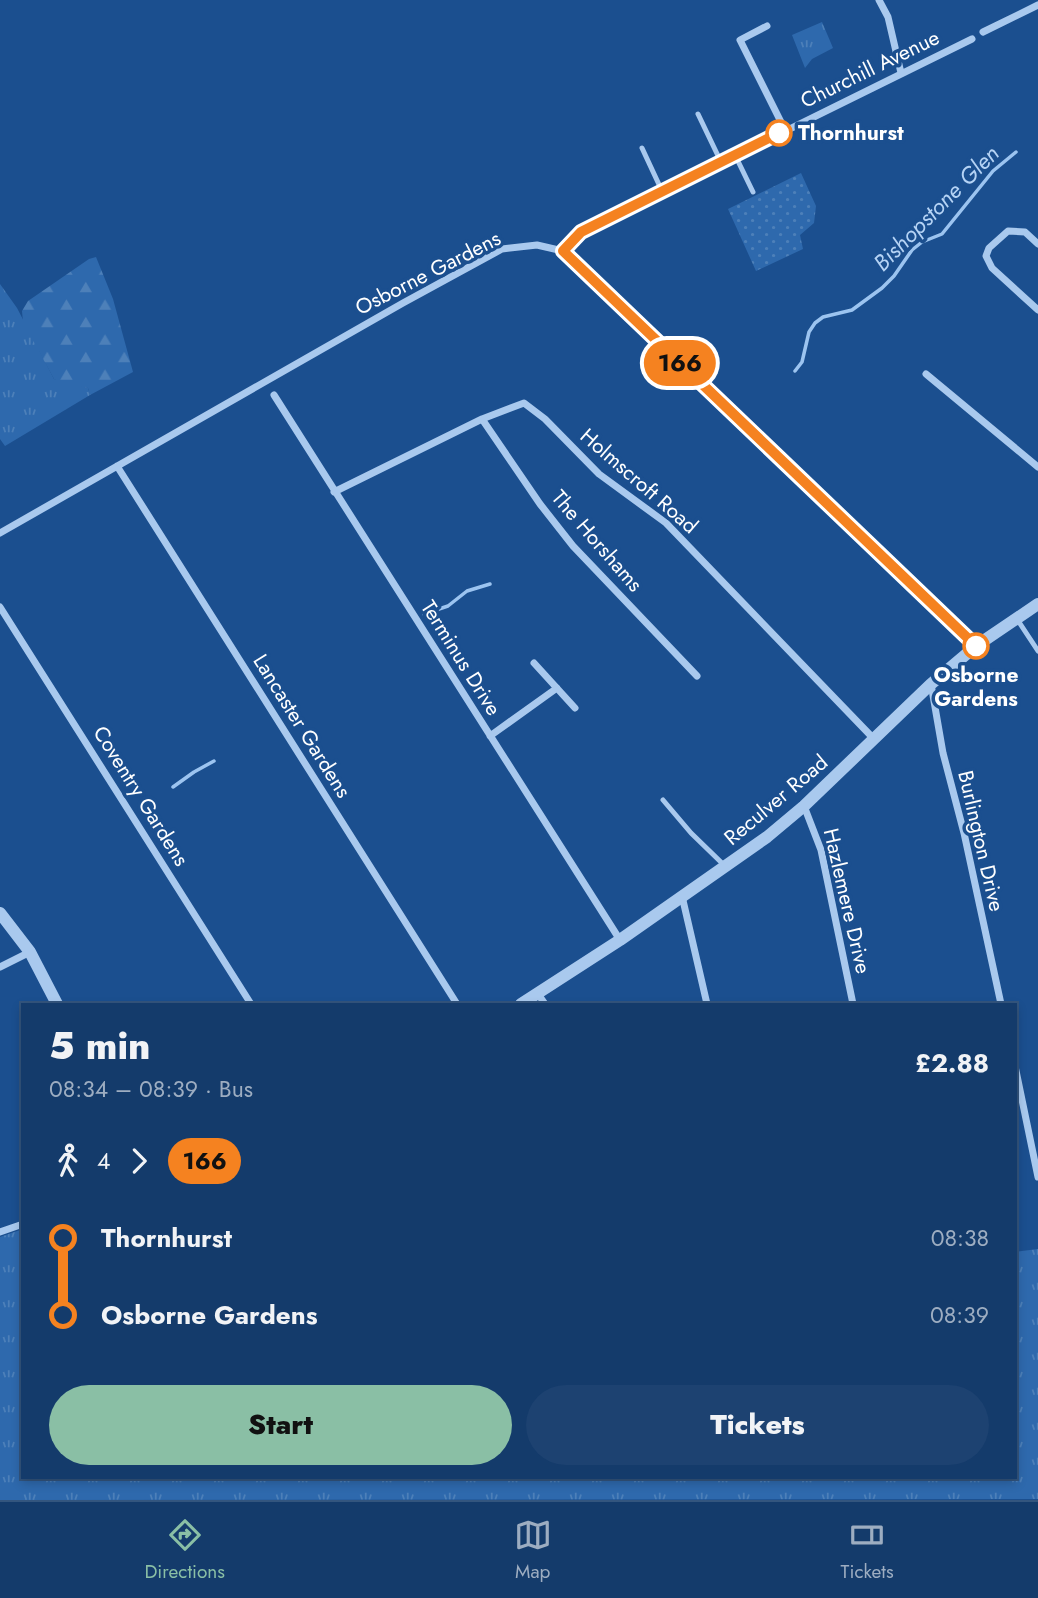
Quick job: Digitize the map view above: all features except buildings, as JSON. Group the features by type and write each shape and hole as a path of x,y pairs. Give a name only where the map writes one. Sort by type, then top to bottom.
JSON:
{"street":[{"path":"879,0 888,17 901,73"},
{"path":"983,32 1036,6 1038,15"},
{"path":"767,26 740,40 785,130"},
{"name":"Churchill Avenue","path":"563,251 581,232 972,39"},
{"path":"1038,244 1025,232 1008,231 989,247 986,256 992,268 1038,310"},
{"name":"Osborne Gardens","path":"0,533 502,249 537,245 563,251"},
{"path":"563,251 976,646"},
{"path":"926,374 1038,467"},
{"name":"Terminus Drive","path":"274,396 620,940"},
{"name":"Holmscroft Road","path":"334,492 482,419 524,403 545,419 600,474 666,523 874,739"},
{"name":"The Horshams","path":"482,419 540,504 573,546 697,676"},
{"name":"Lancaster Gardens","path":"117,466 456,1003"},
{"name":"Reculver Road","path":"542,999 620,940 726,867 804,806 931,684 976,646 1038,604"},
{"name":"Coventry Gardens","path":"0,607 250,1003"},
{"path":"534,663 575,708"},
{"name":"Burlington Drive","path":"931,684 943,752 1002,1003"},
{"path":"490,736 557,688"},
{"name":"Hazlemere Drive","path":"804,806 821,850 853,1003"},
{"path":"682,897 707,1003"},
{"path":"0,913 30,952 56,1003"},
{"path":"0,967 30,952"},
{"path":"1017,1076 1038,1177"},
{"path":"0,1232 21,1225"}],"lane":[{"path":"698,114 721,162"},
{"path":"642,148 662,191"},
{"path":"735,155 753,192"},
{"path":"1017,618 1038,651"},
{"path":"663,800 691,833 726,867"}],"green space":[{"path":"822,22 833,48 812,59 805,68 792,35"},
{"path":"801,173 816,206 814,223 800,235 803,249 756,271 728,209"},
{"path":"96,257 113,299 133,372 90,395 88,388 64,384 54,379 23,322 22,311 28,301 89,259"},
{"path":"0,284 17,308 54,379 88,388 90,395 5,446 0,439"},
{"path":"21,1230 21,1479 1017,1479 1017,1252 1038,1249 1038,1499 0,1500 0,1237"}],"waterway":[{"name":"Bishopstone Glen","path":"795,371 802,362 809,332 815,323 823,317 852,310 882,288 912,250 922,242 942,234 993,171 1016,152"},
{"name":"Bishopstone Glen","path":"424,614 448,606 467,591 490,584"},
{"name":"Bishopstone Glen","path":"173,787 214,761"}],"bus line":[{"name":"166","path":"779,133 581,232 563,251 976,646"}],"place":[{"name":"Thornhurst","path":"779,133"},
{"name":"Osborne Gardens","path":"976,646"}]}
